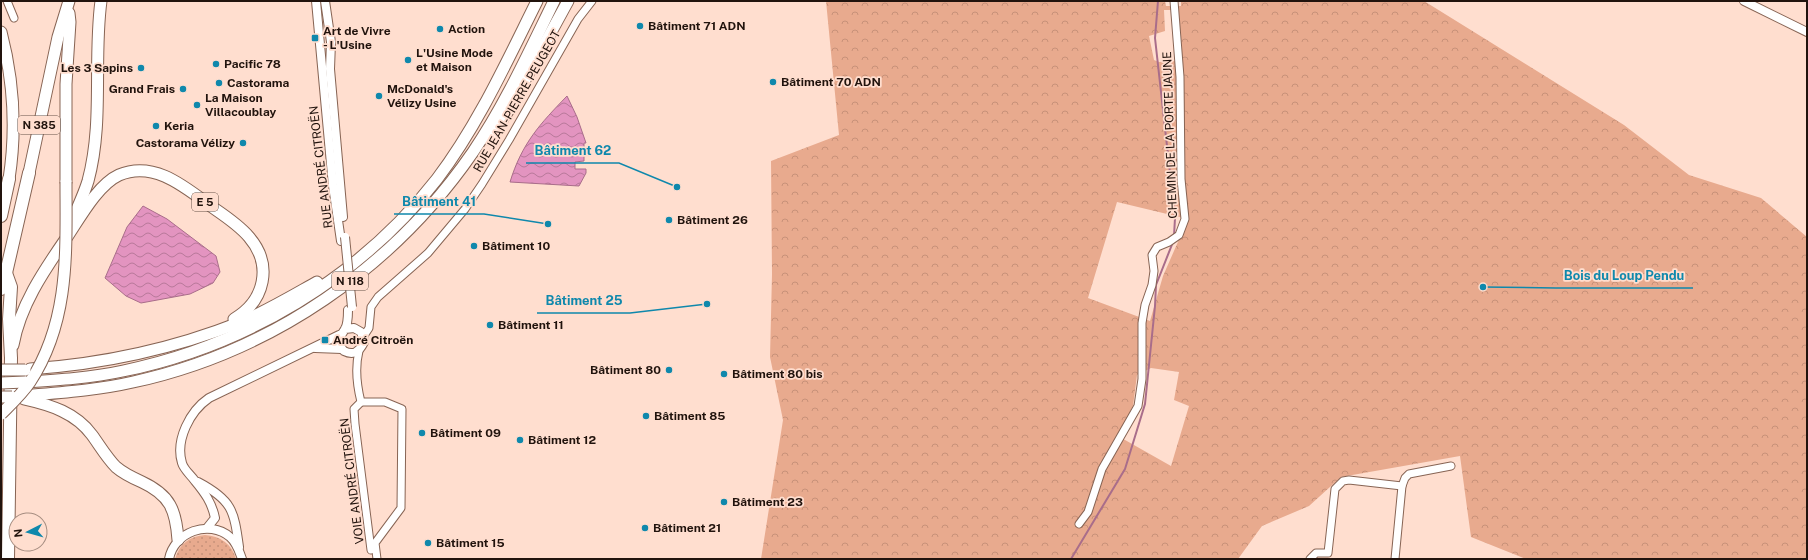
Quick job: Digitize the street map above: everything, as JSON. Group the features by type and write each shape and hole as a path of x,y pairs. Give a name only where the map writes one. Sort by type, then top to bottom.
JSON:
{"highway":[{"path":"11,358 17,324 22,310 58,250 82,199 92,164 96,128 99,20 101,1"},
{"name":"N 118","path":"1,383 82,378 148,365 174,358 222,341 281,312 331,280 377,243 419,200 437,178 494,86 537,1"},
{"name":"N 118","path":"25,398 135,382 196,364 236,349 302,315 339,290 399,240 439,197 487,129 519,72 554,1"},
{"path":"439,197 471,165 508,111 568,1"},
{"path":"1,414 29,383 44,357 57,325 64,282 66,84 70,22 69,4"},
{"name":"N 385","path":"29,173 57,44 69,4"},
{"name":"N 385","path":"1,32 8,60 15,122 13,155 9,179"},
{"path":"1,370 25,370 107,361 156,350 199,336 254,315 321,280 373,237 406,205 470,127"},
{"name":"E 5","path":"58,250 99,192 113,178 126,173 143,171 159,174 178,182 243,230 255,244 263,266 260,290 248,309 234,319 199,336"},
{"path":"1,289 29,173"},
{"path":"1,216 9,179"},
{"path":"6,273 11,287 9,319 11,358 8,559"},
{"path":"6,397 25,398 47,404 70,414 88,429 117,468 132,478 151,487 165,498 174,510 178,540"}],"street":[{"path":"7,1 14,18"},
{"name":"RUE ANDRÉ CITROËN","path":"316,1 333,186 343,239"},
{"name":"RUE ANDRÉ CITROËN","path":"325,1 331,42 330,70 343,239 350,309 356,329"},
{"name":"RUE JEAN-PIERRE PEUGEOT","path":"363,337 369,328 371,307 378,297 428,253 465,209 509,140 578,19 592,1"},
{"name":"CHEMIN DE LA PORTE JAUNE","path":"1079,524 1088,512 1102,469 1138,406 1142,380 1142,323 1145,304 1152,286 1154,271 1152,255 1157,247 1179,235 1185,219 1181,179 1180,77 1174,1"},
{"path":"1744,1 1807,32"},
{"name":"RUE ANDRÉ CITROËN","path":"342,349 339,344 350,309"},
{"path":"207,528 215,518 213,506 182,464 181,452 182,437 186,426 200,404 219,393 315,348 342,332 363,327 369,319"},
{"path":"356,329 363,337 364,342 359,351 357,364 358,388 361,402 385,402 402,410 402,508 375,543 376,559"},
{"path":"315,348 342,349 350,353 359,351"},
{"name":"VOIE ANDRÉ CITROËN","path":"361,402 354,409 355,424 372,559"},
{"path":"1395,559 1402,486 1405,478 1409,474 1451,466"},
{"path":"1310,559 1316,554 1330,556 1335,489 1343,481 1349,480 1402,486"},
{"path":"195,481 215,491 227,504 234,515 242,559"},
{"path":"169,559 173,547 178,540 192,531 207,528 226,534 239,549"}],"green space":[{"path":"826,1 1165,1 1166,6 1181,6 1181,1 1424,1 1624,125 1689,175 1761,198 1807,237 1807,559 1526,559 1471,537 1460,456 1341,477 1309,506 1262,526 1238,559 761,559 783,420 770,357 772,274 771,161 839,135","holes":["1164,10 1173,10 1176,61 1159,62 1154,60 1149,36 1165,31","1117,202 1188,219 1163,276 1150,321 1088,298","1151,368 1179,372 1174,400 1189,406 1171,466 1118,436 1133,406 1137,375"]},
{"path":"205,535 216,537 225,542 232,549 236,559 175,559 182,545 190,539"}],"water":[{"path":"567,96 577,117 586,143 584,143 584,161 575,162 575,169 586,169 586,173 579,186 510,182 526,145 540,125"},
{"path":"143,206 167,219 216,256 220,272 213,283 190,294 141,303 126,296 105,278 127,227"}],"waterway":[{"path":"1158,1 1155,38 1175,218 1174,236"},
{"path":"1071,559 1125,469 1145,404 1156,285 1173,242"}],"place":[{"name":"Bâtiment 71 ADN","path":"640,26"},
{"name":"Action","path":"440,29"},
{"name":"Art de Vivre - L'Usine","path":"315,38"},
{"name":"L'Usine Mode et Maison","path":"408,60"},
{"name":"Pacific 78","path":"216,64"},
{"name":"Les 3 Sapins","path":"141,68"},
{"name":"Bâtiment 70 ADN","path":"773,82"},
{"name":"Castorama","path":"219,83"},
{"name":"Grand Frais","path":"183,89"},
{"name":"McDonald's Vélizy Usine","path":"379,96"},
{"name":"La Maison Villacoublay","path":"197,105"},
{"name":"Keria","path":"156,126"},
{"name":"Castorama Vélizy","path":"243,143"},
{"name":"Bâtiment 62","path":"677,187"},
{"name":"Bâtiment 26","path":"669,220"},
{"name":"Bâtiment 41","path":"548,224"},
{"name":"Bâtiment 10","path":"474,246"},
{"name":"Bois du Loup Pendu","path":"1483,287"},
{"name":"Bâtiment 25","path":"707,304"},
{"name":"Bâtiment 11","path":"490,325"},
{"name":"André Citroën","path":"325,340"},
{"name":"Bâtiment 80","path":"669,370"},
{"name":"Bâtiment 80 bis","path":"724,374"},
{"name":"Bâtiment 85","path":"646,416"},
{"name":"Bâtiment 09","path":"422,433"},
{"name":"Bâtiment 12","path":"520,440"},
{"name":"Bâtiment 23","path":"724,502"},
{"name":"Bâtiment 21","path":"645,528"},
{"name":"Bâtiment 15","path":"428,543"}]}
